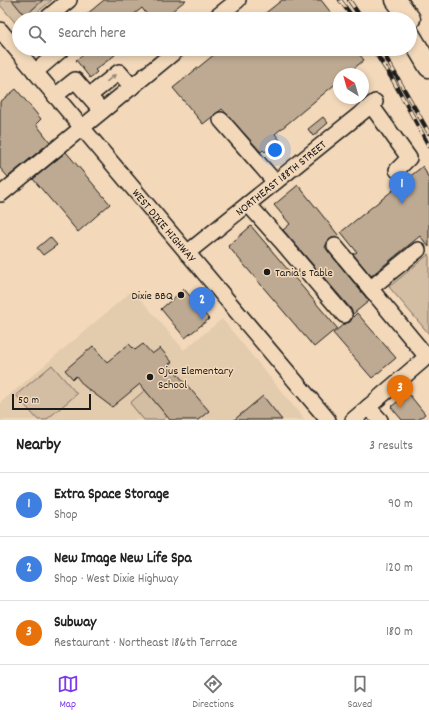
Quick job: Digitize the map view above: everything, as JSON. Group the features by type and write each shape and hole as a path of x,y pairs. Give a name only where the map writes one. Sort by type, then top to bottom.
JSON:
{"main road":[{"path":"395,0 399,12"},
{"path":"395,0 404,12"},
{"path":"417,29 429,46"},
{"path":"417,47 429,67"}],"street":[{"path":"54,12 69,0"},
{"name":"WEST DIXIE HIGHWAY","path":"0,30 12,40"},
{"name":"WEST DIXIE HIGHWAY","path":"24,56 55,96 328,420"},
{"path":"35,72 54,56"},
{"path":"1,194 170,56"},
{"path":"89,96 119,72 132,87"},
{"path":"55,96 75,80 102,111"},
{"name":"NORTHEAST 188TH STREET","path":"187,253 373,103 410,158 397,170"},
{"path":"222,120 275,182"},
{"path":"248,204 344,315"},
{"path":"335,246 428,356 353,420"},
{"path":"370,288 418,250"},
{"path":"368,407 380,420"}],"shaded area":[{"path":"0,0 52,0 37,12 12,12 12,19 0,5"},
{"path":"429,254 429,334 389,287"},
{"name":"Ojus Elementary School","path":"133,290 184,350 222,319 305,420 0,420 0,403"},
{"path":"52,365 77,394 46,420 38,420 16,395"},
{"path":"145,390 167,416 163,420 144,420 130,403"}],"building":[{"path":"12,0 43,0 30,12 22,12"},
{"path":"104,0 186,0 171,12 145,12 142,8 137,12 89,12"},
{"path":"282,0 321,0 330,12 267,12"},
{"path":"82,56 114,56 95,70 97,72 90,78 76,60"},
{"path":"212,56 361,56 364,60 354,68 333,68 333,86 275,134 280,140 265,152 263,150 261,152 222,109 203,124 173,88"},
{"path":"16,89 41,119 36,124 50,142 8,177 0,168 0,102"},
{"path":"323,117 328,123 313,136 308,129"},
{"path":"66,152 110,204 78,232 33,179"},
{"path":"423,166 429,179 429,247 420,236 371,276 353,254 357,252 341,232"},
{"path":"298,185 339,236 330,239 325,247 369,301 353,314 351,309 283,230 290,224 274,205"},
{"path":"251,226 337,328 314,347 228,246"},
{"path":"50,237 57,245 43,255 37,248"},
{"path":"184,289 209,319 185,338 161,309"},
{"path":"357,313 396,358 372,378 333,333 344,324 350,322"},
{"path":"129,344 135,350 143,344 152,354 160,348 172,362 169,364 209,411 198,420 170,420 140,384 112,407 84,386 76,376 73,379 65,370 93,346 107,362"},
{"path":"408,393 425,414 418,420 402,420 391,407"},
{"path":"263,396 282,420 234,420"}],"railway":[{"path":"340,0 349,12"},
{"path":"349,0 357,12"},
{"path":"378,56 393,80 429,146"},
{"path":"385,56 429,133"}],"place":[{"name":"Extra Space Storage","path":"402,204"},
{"name":"Tania's Table","path":"267,272"},
{"name":"Dixie BBQ","path":"181,295"},
{"name":"New Image New Life Spa","path":"202,320"},
{"name":"Ojus Elementary School","path":"150,377"},
{"name":"Subway","path":"400,408"}]}
